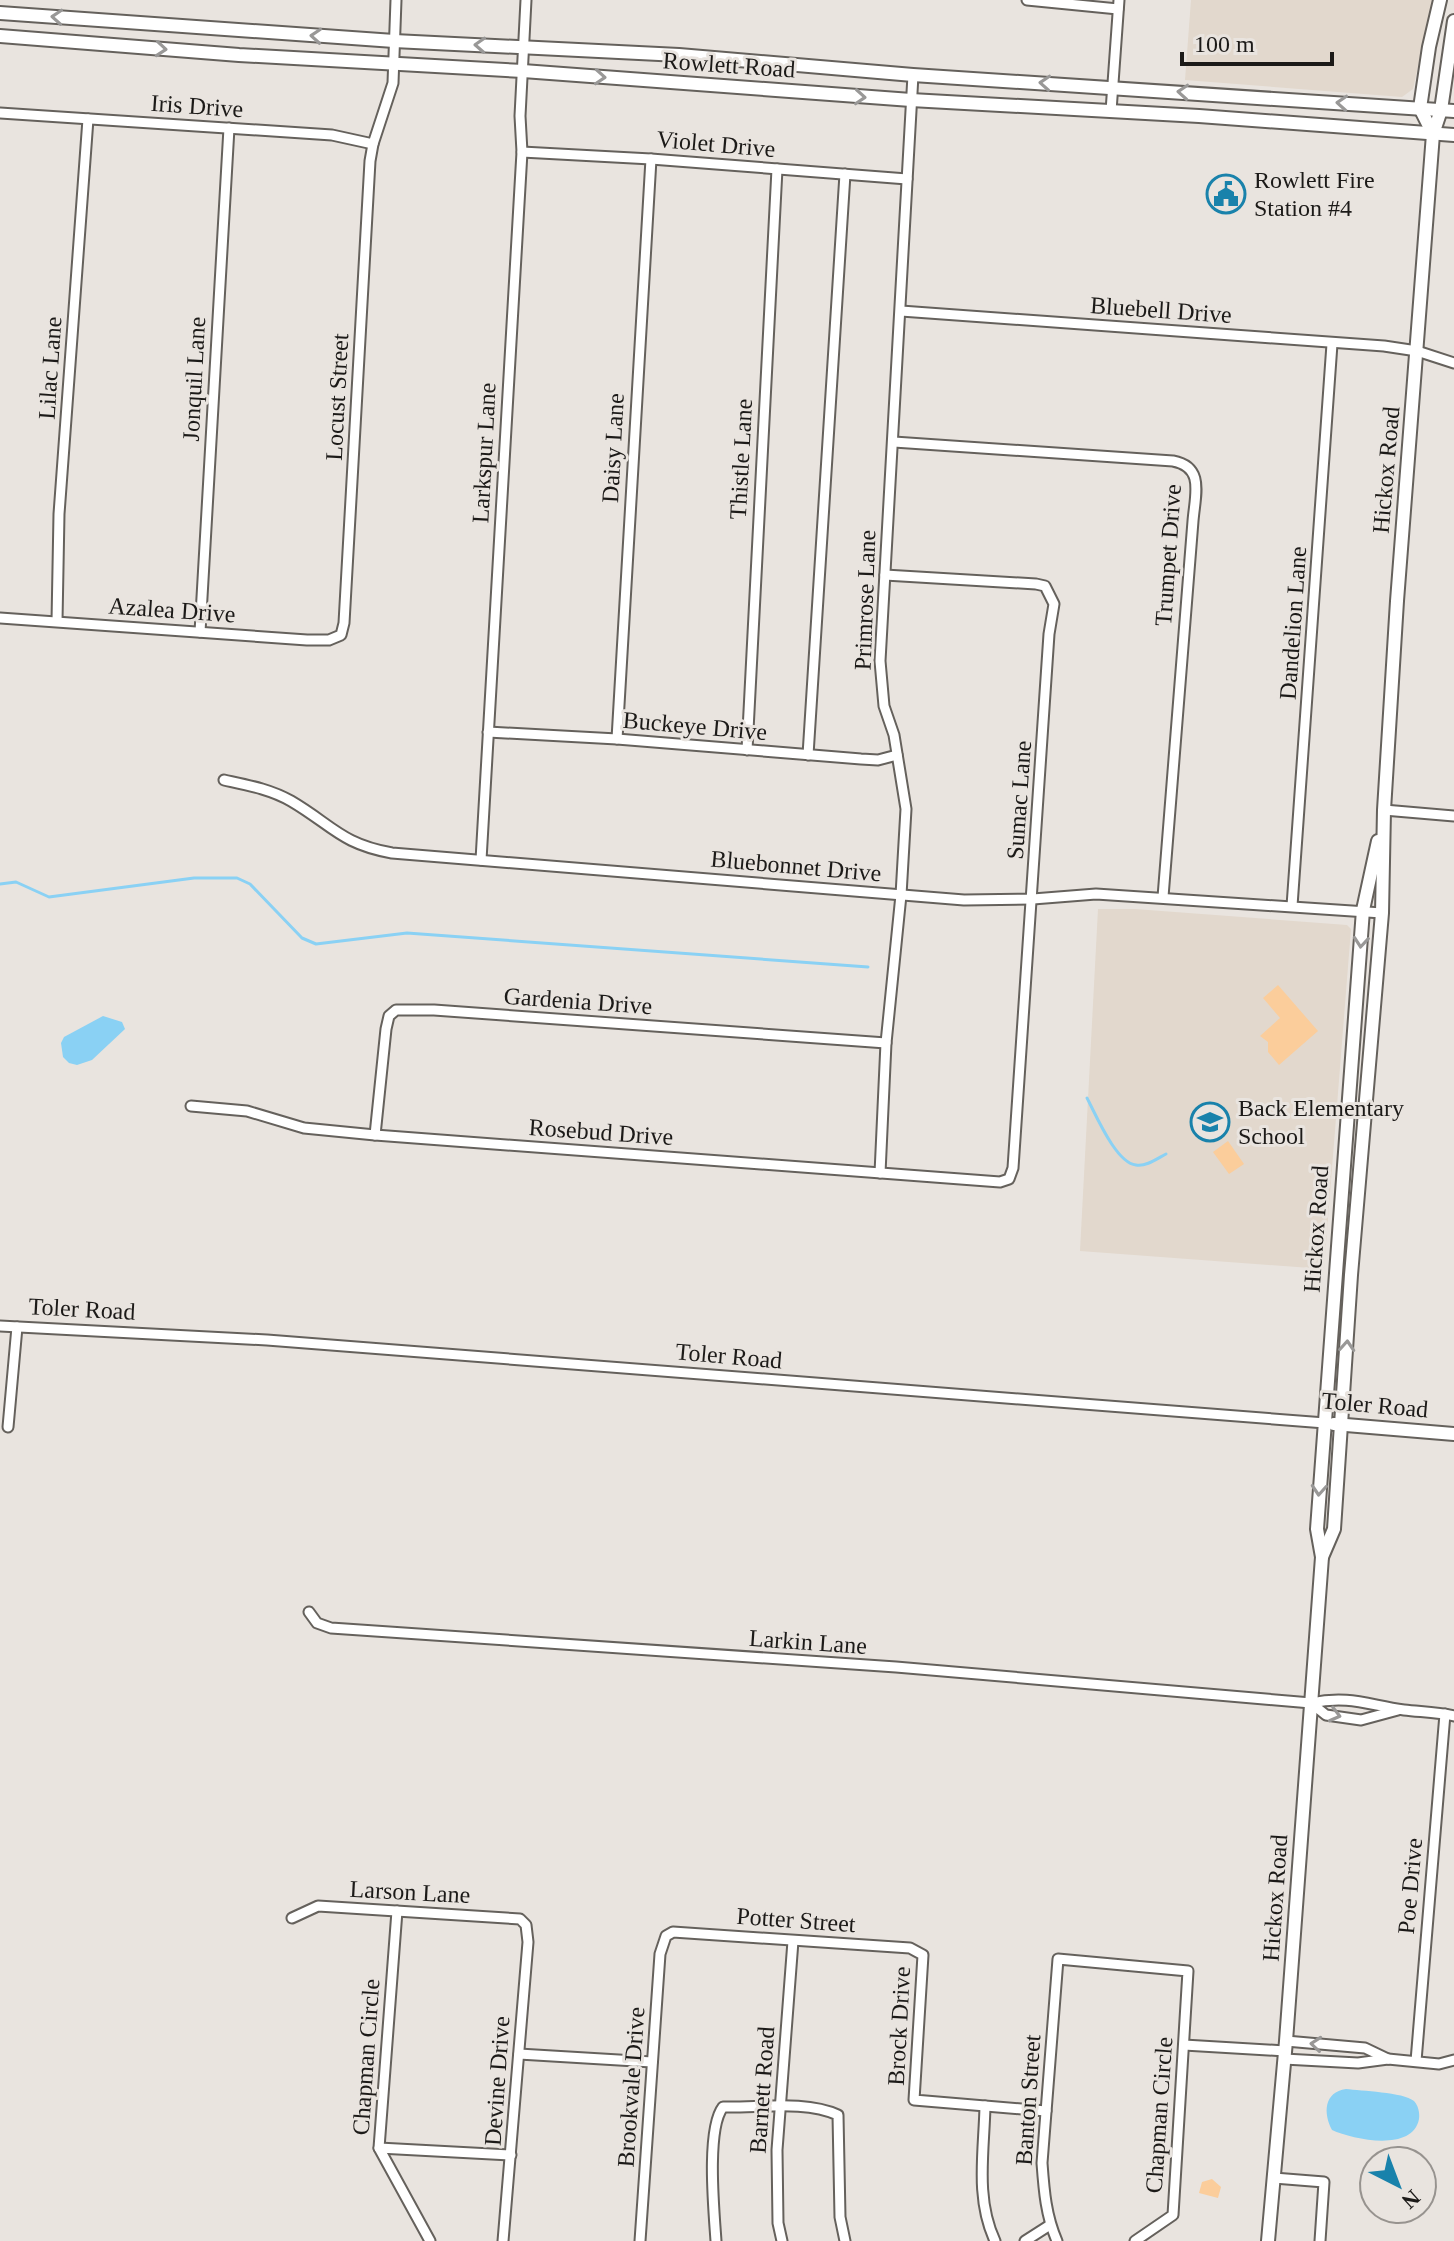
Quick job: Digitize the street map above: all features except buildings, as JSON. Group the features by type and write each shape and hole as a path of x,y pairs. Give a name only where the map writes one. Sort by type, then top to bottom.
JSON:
{"street":[{"path":"373,144 391,95 396,0"},
{"name":"Larkspur Lane","path":"481,860 522,152 520,116 526,0"},
{"path":"1027,0 1118,4 1111,111"},
{"path":"1433,134 1420,108 1440,0"},
{"name":"Rowlett Road","path":"0,13 394,41 679,55 913,75 1448,110"},
{"name":"Hickox Road","path":"1322,1557 1334,1529 1382,913 1384,810 1433,134 1448,110 1454,21"},
{"name":"Rowlett Road","path":"0,36 239,55 523,71 1454,135"},
{"name":"Primrose Lane","path":"880,1173 886,1043 906,809 894,735 884,706 880,661 913,75"},
{"name":"Iris Drive","path":"0,113 332,135 373,144"},
{"name":"Lilac Lane","path":"57,621 59,514 88,119"},
{"name":"Jonquil Lane","path":"200,632 229,128"},
{"name":"Locust Street","path":"341,635 373,144"},
{"name":"Violet Drive","path":"522,152 907,179"},
{"name":"Daisy Lane","path":"617,739 651,159"},
{"name":"Thistle Lane","path":"747,750 777,169"},
{"path":"808,755 845,174"},
{"name":"Bluebell Drive","path":"901,311 1417,351 1454,363"},
{"name":"Dandelion Lane","path":"1292,906 1332,344"},
{"name":"Trumpet Drive","path":"894,442 1173,461 1185,464 1192,470 1196,479 1163,897"},
{"name":"Sumac Lane","path":"885,575 1036,584 1045,586 1054,604 1013,1168 1009,1179"},
{"name":"Azalea Drive","path":"0,618 307,640 329,640 341,635"},
{"name":"Buckeye Drive","path":"488,732 878,760 897,755"},
{"name":"Bluebonnet Drive","path":"224,780 268,790 291,801 342,838 366,848 392,853 964,900 1096,894 1382,913"},
{"path":"1384,810 1454,816"},
{"name":"Hickox Road","path":"1268,2241 1322,1557 1317,1529 1363,910 1384,810"},
{"name":"Gardenia Drive","path":"375,1135 386,1029 389,1016 396,1010 434,1010 886,1043"},
{"path":"1353,1037 1363,1042 1366,1049 1359,1137 1363,1145"},
{"name":"Rosebud Drive","path":"191,1106 247,1111 304,1128 375,1135 1000,1182 1009,1179"},
{"path":"1343,1169 1360,1170"},
{"name":"Toler Road","path":"0,1326 267,1340 1454,1434"},
{"path":"8,1427 17,1327"},
{"name":"Larkin Lane","path":"309,1612 317,1623 331,1628 896,1667 1311,1703"},
{"path":"1311,1703 1332,1698 1362,1700 1450,1715"},
{"path":"1311,1703 1326,1715 1361,1720 1401,1709"},
{"name":"Poe Drive","path":"1416,2061 1450,1715"},
{"name":"Larson Lane","path":"292,1918 318,1906 520,1919 526,1925"},
{"name":"Chapman Circle","path":"397,1911 379,2148 430,2241"},
{"name":"Devine Drive","path":"503,2241 528,1942 526,1925"},
{"name":"Potter Street","path":"666,1936 683,1931 910,1948 923,1955"},
{"name":"Brookvale Drive","path":"640,2241 660,1954 666,1936"},
{"name":"Barnett Road","path":"782,2241 778,2208 780,2107 793,1941"},
{"name":"Brock Drive","path":"923,1955 914,2100 985,2106"},
{"name":"Chapman Circle","path":"1058,1959 1188,1971 1173,2215 1135,2241"},
{"name":"Banton Street","path":"1057,2241 1044,2196 1042,2163 1058,1959"},
{"path":"1184,2045 1285,2050 1365,2048 1388,2059"},
{"path":"1285,2050 1358,2063 1388,2059 1439,2064 1454,2060"},
{"path":"519,2054 652,2062"},
{"path":"995,2241 983,2208 981,2171 985,2106 1046,2111"},
{"path":"716,2241 713,2163 718,2114 723,2107 827,2110 838,2115 840,2217 845,2241"},
{"path":"379,2148 511,2155"},
{"path":"1274,2178 1324,2182 1320,2241"},
{"path":"1025,2241 1050,2225"}],"shaded area":[{"path":"1191,0 1433,0 1413,89 1402,97 1185,80"},
{"name":"Back Elementary School","path":"1098,909 1347,925 1351,929 1324,1269 1080,1251"},
{"path":"1278,985 1318,1031 1279,1065 1268,1052 1268,1042 1260,1036 1280,1018 1263,998"},
{"path":"1228,1141 1244,1164 1229,1174 1213,1152"},
{"path":"1212,2179 1221,2187 1218,2198 1199,2193 1202,2182"}],"water":[{"path":"103,1016 122,1022 125,1029 92,1060 77,1065 69,1063 63,1057 61,1043 64,1037"},
{"path":"1346,2089 1409,2098 1418,2107 1419,2119 1406,2136 1395,2140 1368,2140 1332,2130 1327,2117 1327,2104 1333,2094"}],"waterway":[{"path":"0,884 16,882 49,897 194,878 237,878 250,884 302,938 316,944 407,933 868,967"},
{"path":"1087,1098 1107,1137 1129,1162 1144,1165 1166,1154"}],"place":[{"name":"Rowlett Fire Station #4","path":"1226,194"},
{"name":"Back Elementary School","path":"1210,1122"}]}
